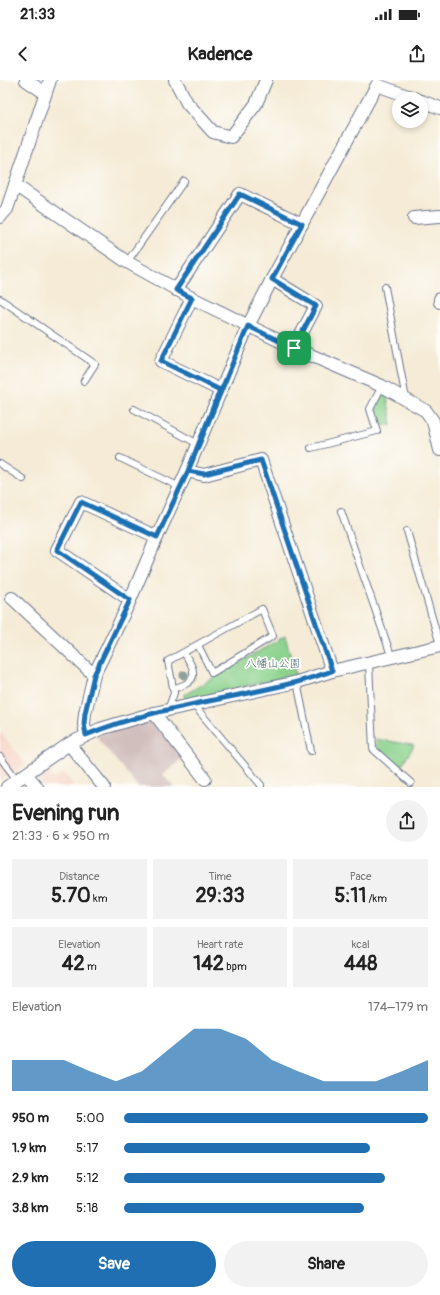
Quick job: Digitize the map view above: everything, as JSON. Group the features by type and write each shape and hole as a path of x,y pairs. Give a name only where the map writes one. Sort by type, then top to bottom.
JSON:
{"street":[{"path":"26,80 45,93"},
{"path":"0,217 7,209 50,80"},
{"path":"175,80 187,103 213,132 231,137 256,104 266,80"},
{"path":"86,735 84,724 85,713 94,675 130,600 157,537 188,471 220,390 248,326 377,85 396,92"},
{"path":"428,104 440,108"},
{"path":"15,184 127,262 176,290 294,348 382,386 426,411 436,420 440,450"},
{"path":"176,290 240,194 302,224"},
{"path":"414,218 440,216"},
{"path":"272,279 316,306 294,348"},
{"path":"192,298 161,361 220,390"},
{"path":"188,471 204,474 261,460 332,671"},
{"path":"130,600 57,550 81,502 157,537"},
{"path":"12,598 94,675"},
{"path":"17,780 69,744 100,729 154,713 297,682 332,671 369,664 440,645"},
{"path":"154,713 205,779"},
{"path":"69,744 104,787"},
{"path":"17,780 37,787"}],"lane":[{"path":"127,262 184,181"},
{"path":"385,287 406,399"},
{"path":"0,299 95,364 84,381"},
{"path":"311,448 377,431 370,409 382,386"},
{"path":"134,409 198,444"},
{"path":"120,458 180,487"},
{"path":"0,464 23,479"},
{"path":"341,511 392,658"},
{"path":"407,531 440,645"},
{"path":"172,709 170,704 174,693 168,662 198,645 262,609 273,636 212,674 198,645"},
{"path":"173,689 189,682 193,676 191,664 184,653"},
{"path":"369,664 373,749 410,783"},
{"path":"297,682 311,751"},
{"path":"193,704 261,785 261,787"},
{"path":"0,758 17,780"}],"shaded area":[{"path":"153,720 182,758 163,775 174,787 138,787 96,736 123,726"},
{"path":"0,731 25,764 0,781"},
{"path":"43,764 54,779 64,773 75,787 44,787 32,771"}],"green space":[{"path":"383,395 387,396 392,424 380,426 376,409"},
{"name":"八幡山公園","path":"285,636 296,675 185,700 184,695"},
{"path":"376,739 414,746 400,768 376,747"}],"route":[{"path":"294,348 248,326 188,471 157,537 81,502 57,550 130,600 94,675 85,713 84,724 86,735 100,729 154,713 297,682 332,671 261,460 204,474 188,471 220,390 161,361 192,298 176,290 240,194 302,224 272,279 316,306 294,348"}]}
